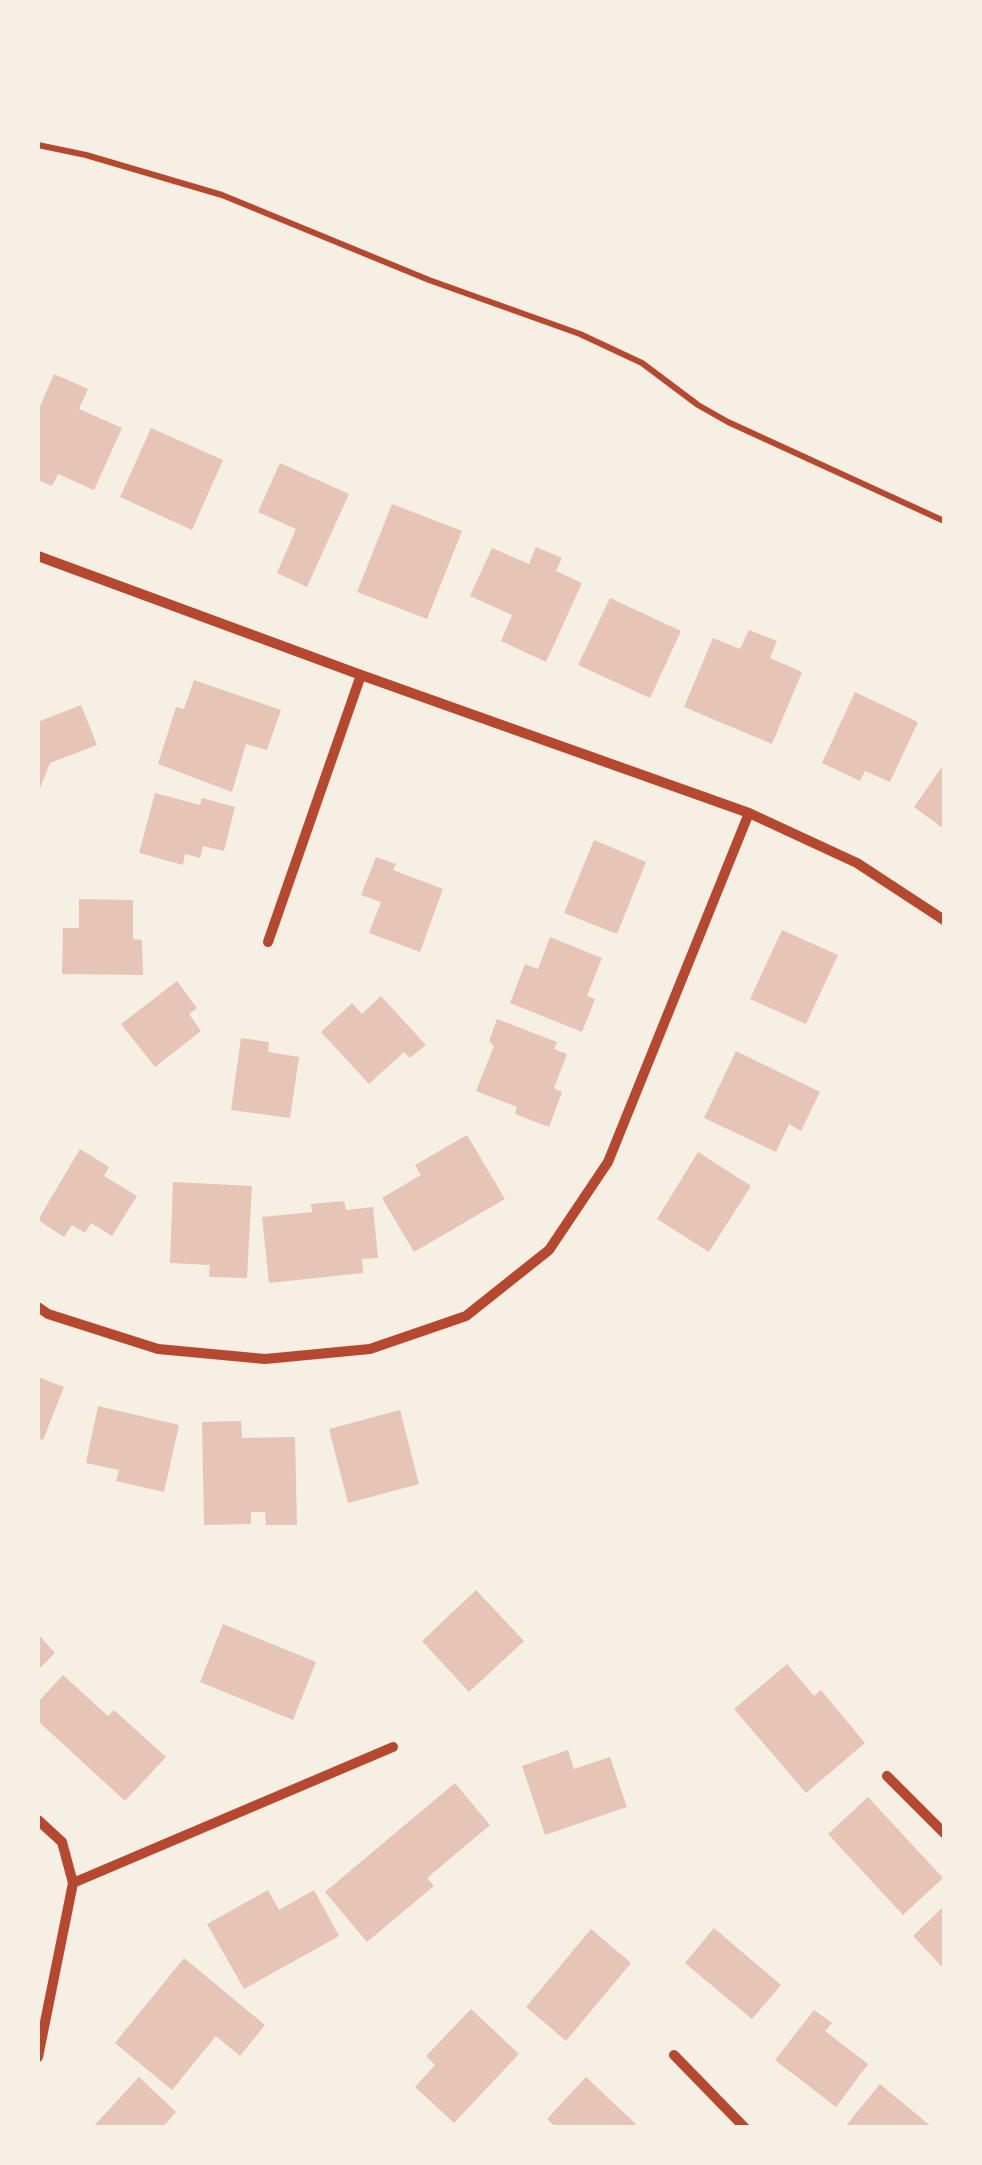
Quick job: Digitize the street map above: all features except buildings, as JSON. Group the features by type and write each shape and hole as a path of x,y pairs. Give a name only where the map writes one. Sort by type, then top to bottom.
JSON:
{"street":[{"path":"38,556 749,813 857,863 944,920"},
{"path":"268,942 360,675"},
{"path":"38,1307 48,1314 158,1350 265,1358 370,1349 466,1316 549,1250 608,1162 749,813"},
{"path":"73,1884 393,1747"},
{"path":"888,1776 944,1833"},
{"path":"38,1820 62,1842 73,1884 38,2058"},
{"path":"674,2055 745,2128"}],"path":[{"path":"38,145 222,195 429,280 580,334 642,363 728,422 944,521"}]}
